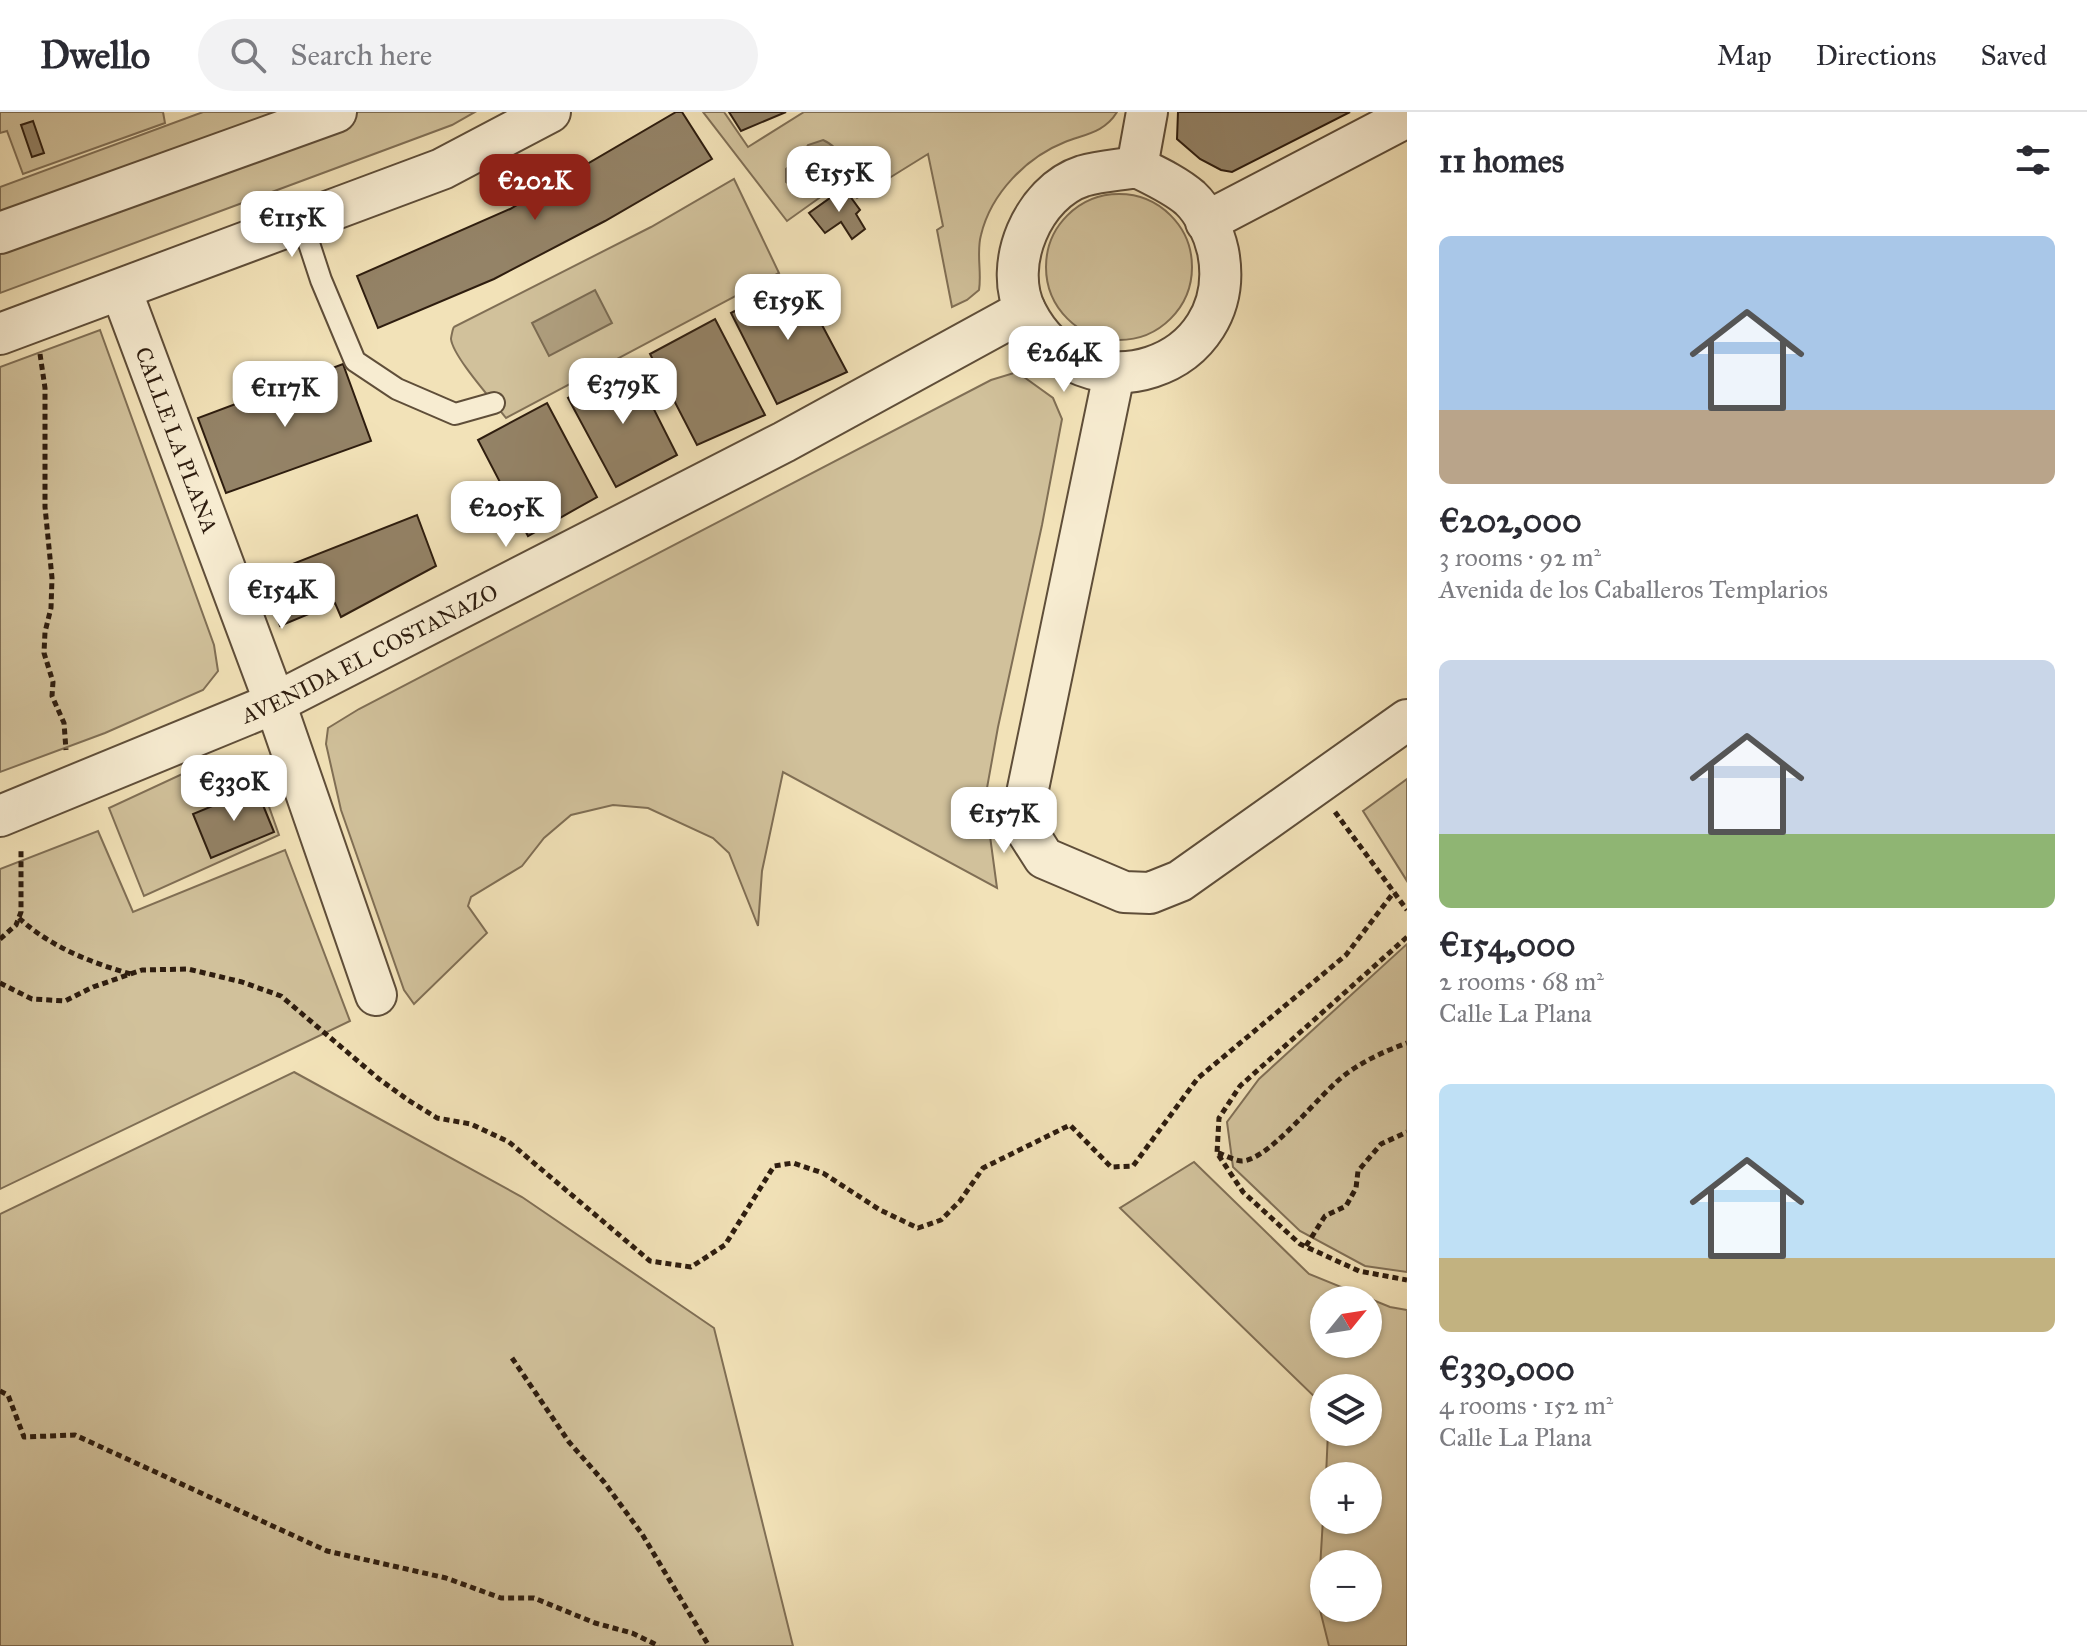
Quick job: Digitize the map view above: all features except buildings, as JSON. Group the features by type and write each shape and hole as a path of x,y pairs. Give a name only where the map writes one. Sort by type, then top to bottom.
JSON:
{"street":[{"path":"0,233 336,112"},
{"path":"16,328 442,169 550,112"},
{"path":"1137,167 1147,112"},
{"path":"1206,222 1407,117"},
{"path":"1137,167 1191,199 1206,222 1214,234 1222,271 1213,312 1191,345 1158,367 1114,374 1080,366 1048,345 1025,310 1017,270 1026,231 1046,200 1081,177 1137,167"},
{"name":"CALLE LA PLANA","path":"121,290 275,703 376,995"},
{"name":"AVENIDA EL COSTANAZO","path":"11,832 79,785 275,703 784,442 1025,310"},
{"path":"1114,374 1024,808 1028,833 1044,858 1124,892 1150,893 1180,881 1407,720"}],"lane":[{"path":"302,222 321,280 355,361 397,389 455,414 494,403"}],"path":[{"path":"16,328 45,388 45,507 52,578 44,653 53,682 52,696 64,723 66,749 79,785"},
{"path":"1316,785 1407,910"},
{"path":"0,939 16,925 19,918 11,832"},
{"path":"0,983 32,999 65,1001 93,987 142,970 188,969 242,982 281,996 408,1100 437,1118 471,1124 509,1142 650,1261 691,1267 725,1245 774,1166 793,1163 823,1173 880,1210 918,1228 941,1220 960,1201 983,1168 1070,1125 1111,1167 1133,1166 1198,1078 1346,955 1394,892"},
{"path":"19,918 52,943 132,974"},
{"path":"1407,937 1240,1086 1219,1118 1217,1153 1243,1192 1306,1246 1359,1271 1407,1280"},
{"path":"1217,1153 1241,1161 1257,1156 1318,1103 1343,1076 1379,1053 1407,1043"},
{"path":"1306,1246 1325,1216 1346,1206 1356,1188 1358,1171 1381,1144 1407,1132"},
{"path":"512,1358 569,1442 604,1482 642,1534 709,1646"},
{"path":"0,1391 8,1395 24,1437 75,1435 327,1551 446,1578 501,1598 534,1598 595,1623 632,1633 659,1646"}],"shaded area":[{"path":"0,112 163,112 165,123 23,174 7,131 0,133"},
{"path":"203,112 475,112 452,125 0,293 0,187"},
{"path":"703,112 724,112 748,147 804,112 1117,112 1101,128 1051,149 1012,178 993,205 981,235 979,290 952,307 937,230 943,226 928,154 857,198 843,181 787,221"},
{"path":"823,140 834,148 838,157 828,174 807,185 795,186 786,182 786,169 801,157 808,145"},
{"path":"734,179 779,273 506,418 453,347 454,327 651,227"},
{"path":"1119,194 1147,200 1171,215 1186,239 1192,267 1186,295 1171,319 1147,334 1119,340 1091,334 1067,319 1052,295 1046,267 1052,239 1067,215 1091,200"},
{"path":"595,290 612,323 549,356 532,323"},
{"path":"100,330 214,645 218,671 203,690 105,733 0,772 0,367"},
{"path":"1017,372 1053,398 1062,419 985,799 997,888 783,772 762,871 758,926 729,853 713,838 648,808 613,805 571,815 544,838 522,866 471,897 468,906 487,933 414,1004 404,990 341,810 326,744 328,728 359,709 991,380"},
{"path":"230,758 256,770 279,835 144,896 109,808 208,762"},
{"path":"1407,779 1407,881 1363,811"},
{"path":"98,831 133,912 285,850 350,1021 0,1189 0,869"},
{"path":"1407,944 1407,1272 1365,1266 1300,1231 1233,1167 1227,1122 1259,1079"},
{"path":"294,1072 522,1197 714,1328 793,1646 0,1646 0,1214"},
{"path":"1194,1162 1309,1274 1338,1286 1310,1286 1310,1358 1382,1358 1382,1304 1407,1310 1407,1646 1329,1646 1323,1622 1382,1622 1382,1550 1321,1550 1322,1534 1382,1534 1382,1462 1327,1462 1327,1446 1382,1446 1382,1374 1310,1374 1310,1392 1120,1208"}]}
